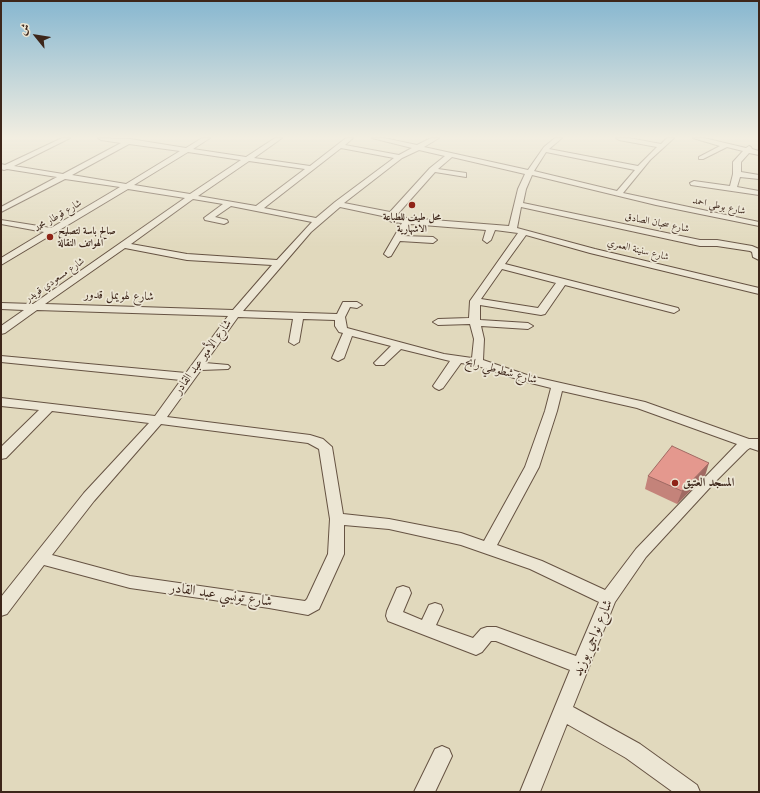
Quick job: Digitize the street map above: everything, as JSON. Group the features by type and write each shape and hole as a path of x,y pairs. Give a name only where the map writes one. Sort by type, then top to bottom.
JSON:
{"street":[{"path":"49,175 230,203 317,221"},
{"path":"1,210 67,175"},
{"name":"شارع قوطار محمد","path":"1,262 146,175"},
{"name":"شارع مسعودي قويدر","path":"1,331 224,175"},
{"path":"258,208 302,175"},
{"name":"شارع الأمير عبد القادر","path":"1,609 89,497 158,420 236,313 317,221 376,175"},
{"path":"338,204 392,215 428,175"},
{"path":"512,229 518,204 528,175"},
{"name":"شارع بوطي احمد","path":"538,175 759,224"},
{"path":"618,194 635,175"},
{"path":"733,189 737,175"},
{"path":"744,175 759,177"},
{"path":"699,176 691,186 733,189 759,193"},
{"path":"224,222 208,218 230,203"},
{"name":"شارع سحبان الصادق","path":"518,204 700,243 717,243 752,249 756,251 756,255 759,257"},
{"name":"شارع سنينة العمري","path":"392,215 391,217 393,219 407,221 512,229 523,233 759,291"},
{"path":"388,254 407,221"},
{"path":"1,222 51,231"},
{"path":"487,240 491,228"},
{"path":"477,362 480,339 475,322 475,301 523,233"},
{"path":"398,238 433,240"},
{"path":"124,245 187,256 280,263"},
{"path":"501,266 674,310"},
{"path":"475,301 541,312 562,282"},
{"path":"338,358 349,331 341,329 340,317 347,304 358,305"},
{"name":"شارع لهويمل قدور","path":"1,306 236,313"},
{"path":"236,313 340,317"},
{"path":"294,342 299,315"},
{"path":"438,322 475,322 528,326"},
{"name":"شارع شطوطي رابح","path":"349,331 457,360 477,362 510,374 557,386 641,405 756,443"},
{"path":"380,363 399,345"},
{"path":"1,359 189,377"},
{"path":"439,386 457,360"},
{"path":"197,366 224,367"},
{"path":"488,548 532,467 551,411 557,386"},
{"path":"1,402 158,420 318,442 325,447 337,519 389,524 461,539 536,565 608,599"},
{"path":"4,450 48,408"},
{"name":"شارع نواجي بوزيد","path":"530,792 608,599 641,553 711,478 742,447 756,443"},
{"name":"شارع تونسي عبد القادر","path":"41,558 130,582 269,601 308,608 313,604 336,554 337,519"},
{"path":"403,593 394,616 476,647 487,634 496,634 581,666"},
{"path":"426,629 435,610"},
{"path":"562,712 633,751 690,792"},
{"path":"424,792 442,756"}],"building":[{"path":"672,446 709,463 682,491 648,476"}],"place":[{"name":"محل طيف للطباعة الاشهارية","path":"412,205"},
{"name":"صالح باسة لتصليح الهواتف النقالة","path":"50,237"},
{"name":"المسجد العتيق","path":"675,483"}]}
